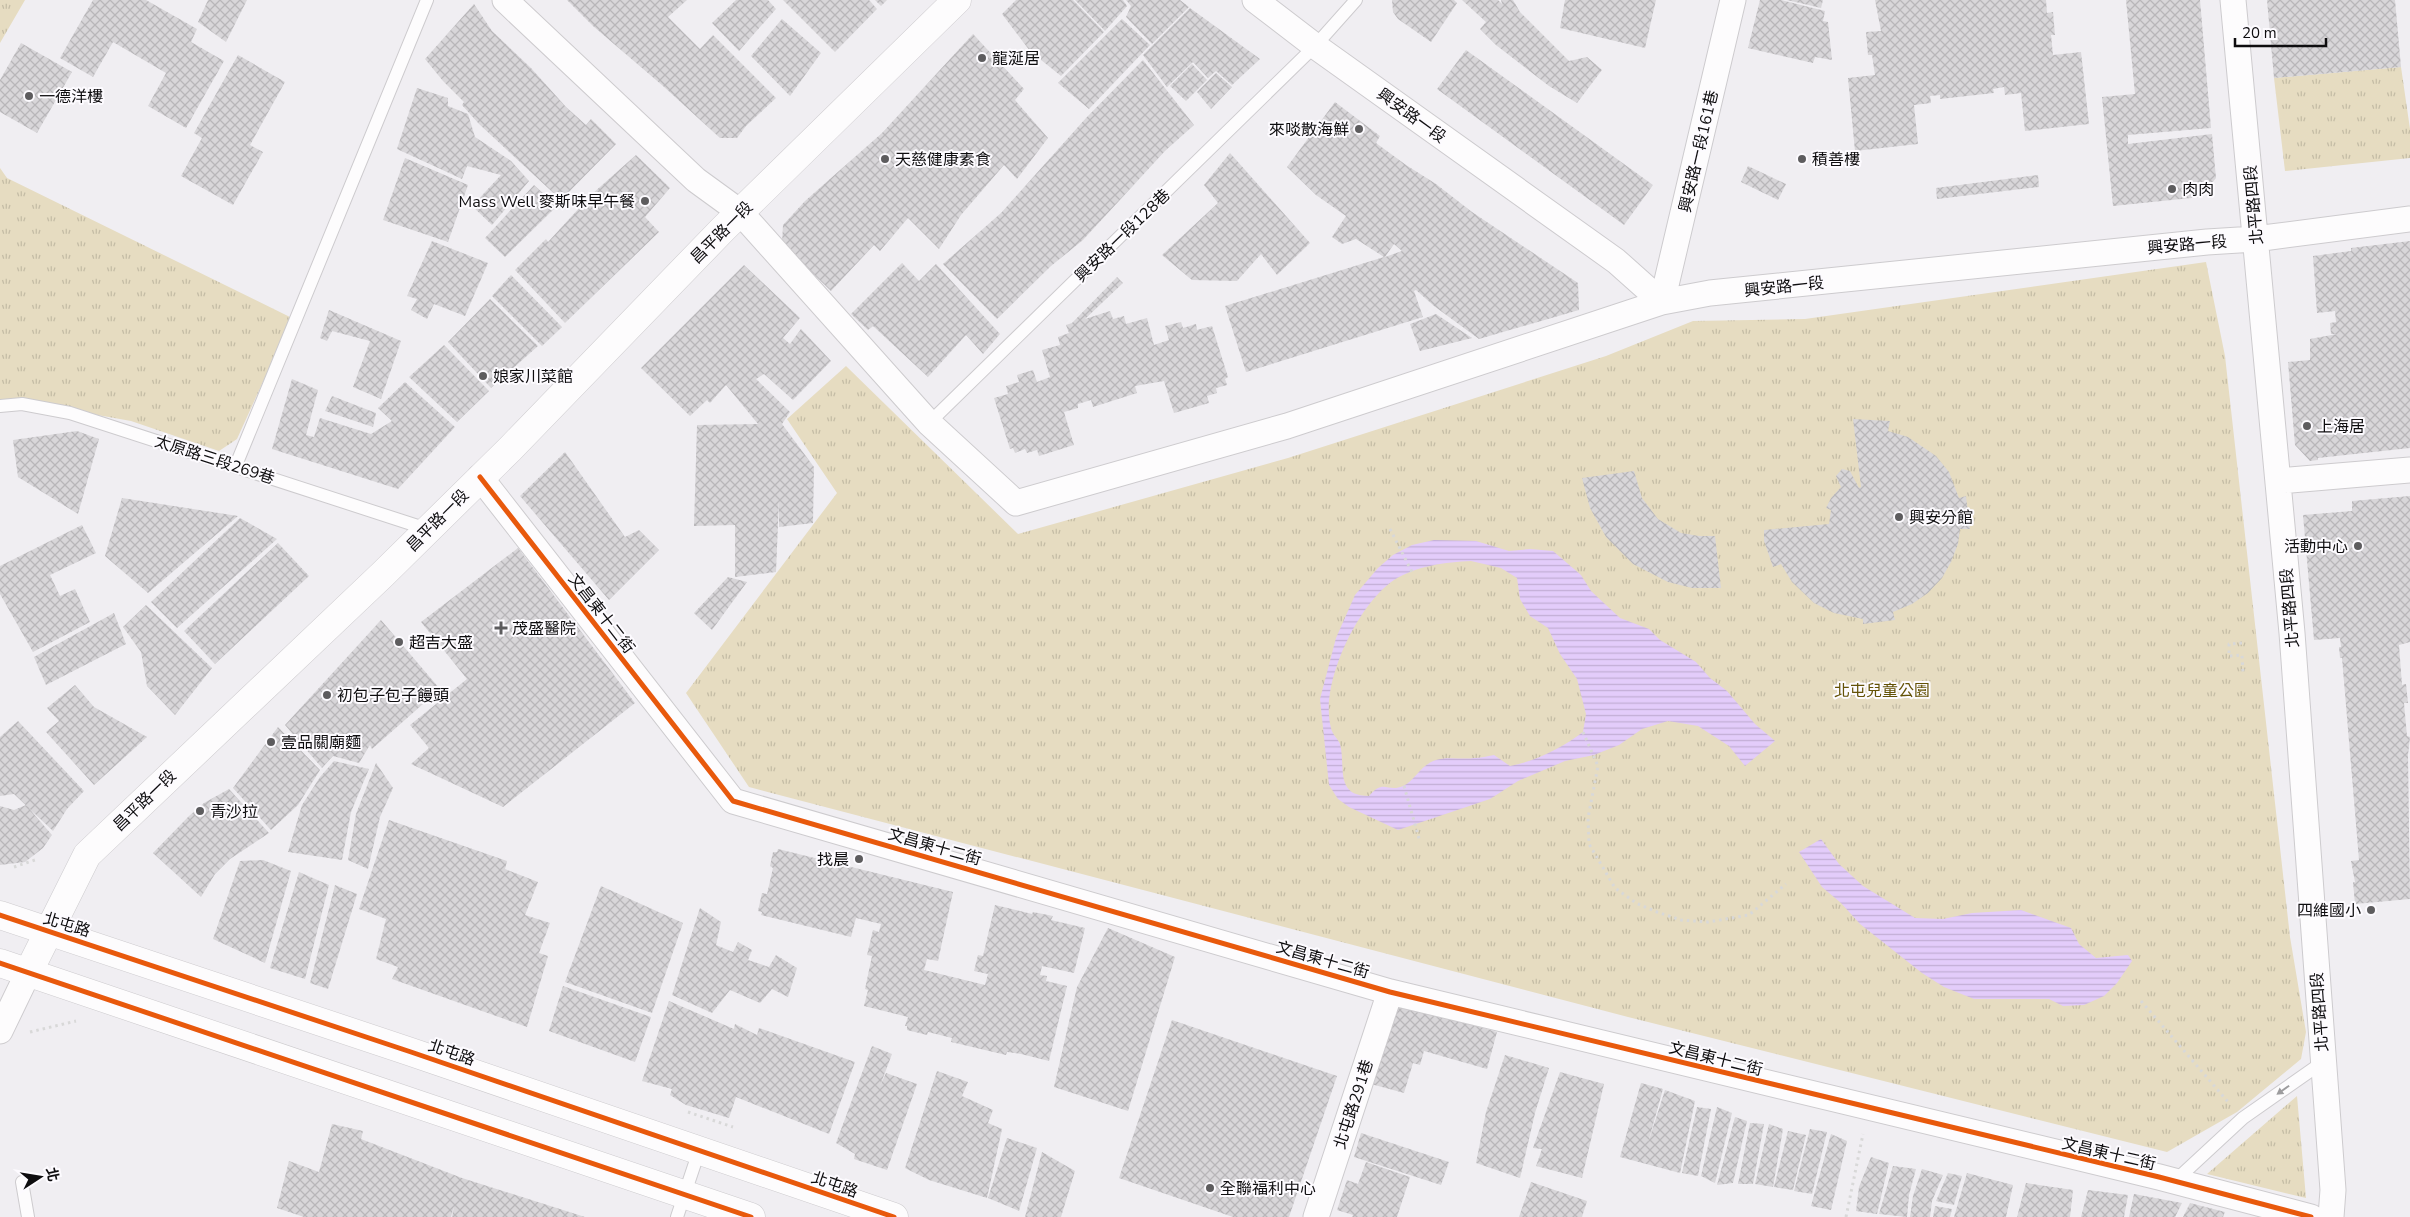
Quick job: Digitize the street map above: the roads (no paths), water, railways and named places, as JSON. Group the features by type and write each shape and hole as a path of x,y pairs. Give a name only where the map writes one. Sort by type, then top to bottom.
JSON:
{"main road":[{"name":"昌平路一段","path":"28,973 87,855 480,478 740,212 957,0"},
{"name":"北屯路","path":"0,915 402,1048 894,1217"},
{"path":"0,963 681,1206 751,1217"}],"street":[{"path":"505,0 696,180 740,212 930,424 1016,503 1287,426 1662,302"},
{"name":"興安路一段","path":"1255,0 1315,46 1616,261 1662,302 1730,291 2207,242 2256,239 2410,219"},
{"name":"興安路一段161巷","path":"1662,302 1732,0"},
{"name":"北平路四段","path":"2233,0 2292,633 2333,1190 2331,1217"},
{"path":"2278,481 2410,470"},
{"name":"文昌東十二街","path":"480,478 733,801 1390,992 2174,1181 2311,1217"},
{"path":"12,1032 28,973"},
{"name":"北屯路291巷","path":"1316,1217 1390,992"}],"lane":[{"path":"236,465 427,0"},
{"name":"興安路一段128巷","path":"930,424 1315,46 1356,0"},
{"name":"太原路三段269巷","path":"0,406 22,404 70,413 236,465 428,529"},
{"path":"2174,1181 2244,1118 2323,1062"},
{"path":"681,1206 699,1151"},
{"path":"22,1182 28,1217"}],"place":[{"name":"龍涎居","path":"982,58"},
{"name":"一德洋樓","path":"29,96"},
{"name":"來啖散海鮮","path":"1359,129"},
{"name":"天慈健康素食","path":"885,159"},
{"name":"積善樓","path":"1802,159"},
{"name":"肉肉","path":"2172,189"},
{"name":"Mass Well 麥斯味早午餐","path":"645,201"},
{"name":"娘家川菜館","path":"483,376"},
{"name":"上海居","path":"2307,426"},
{"name":"興安分館","path":"1899,517"},
{"name":"活動中心","path":"2358,546"},
{"name":"茂盛醫院","path":"501,628"},
{"name":"超吉大盛","path":"399,642"},
{"name":"初包子包子饅頭","path":"327,695"},
{"name":"壹品關廟麵","path":"271,742"},
{"name":"青沙拉","path":"200,811"},
{"name":"找晨","path":"859,859"},
{"name":"四維國小","path":"2371,910"},
{"name":"全聯福利中心","path":"1210,1188"}],"park label":[{"name":"北屯兒童公園","path":"1882,690"}]}
